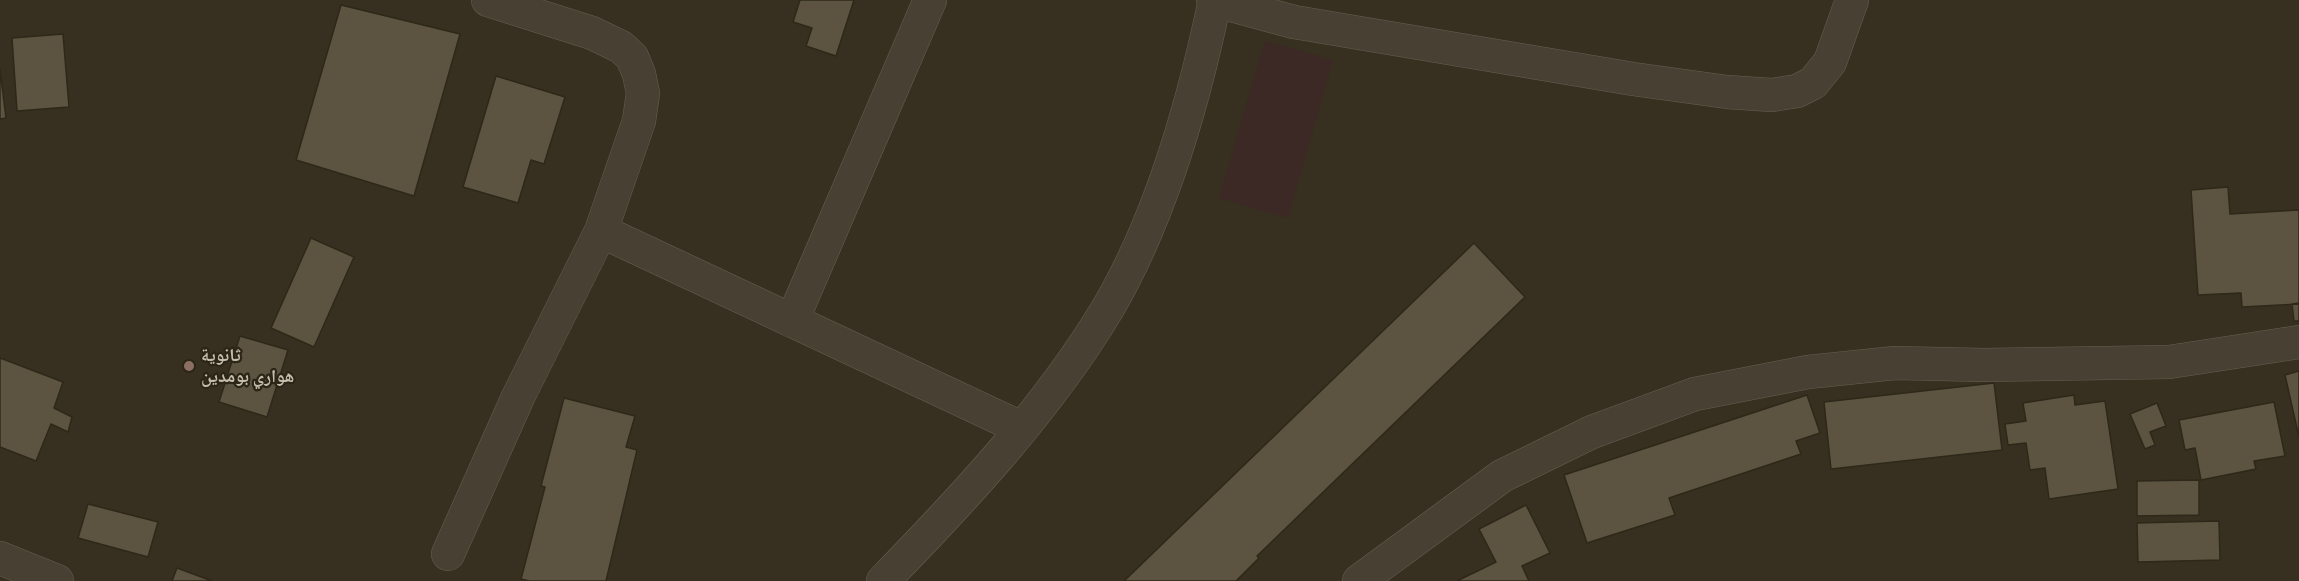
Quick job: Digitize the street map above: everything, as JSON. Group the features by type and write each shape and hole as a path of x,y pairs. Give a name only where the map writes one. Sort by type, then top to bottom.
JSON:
{"street":[{"path":"448,554 518,397 601,231 639,121 643,93 632,57 621,47 592,33 488,0"},
{"path":"792,321 930,0"},
{"path":"883,581 949,514 1021,428 1074,360 1102,316 1143,237 1178,139 1195,83 1214,0 1294,22 1645,80 1727,92 1772,95 1797,91 1813,83 1830,62 1851,0"},
{"path":"601,231 1021,428"},
{"path":"1359,581 1502,476 1592,432 1695,394 1808,372 1895,363 1984,365 2169,362 2299,342"},
{"path":"0,558 57,581"}],"shaded area":[{"path":"1265,41 1333,60 1288,218 1219,198"}],"building":[{"path":"800,0 854,0 836,56 806,46 812,28 793,22"},
{"path":"341,5 460,34 414,196 296,160"},
{"path":"63,34 69,107 17,111 12,38"},
{"path":"0,69 6,118 0,119"},
{"path":"496,76 565,97 544,164 531,160 518,203 463,187"},
{"path":"2228,187 2230,214 2299,210 2299,304 2242,307 2241,293 2198,295 2191,190"},
{"path":"311,238 354,257 314,347 271,328"},
{"path":"1474,243 1525,297 1257,556 1259,558 1236,581 1124,581"},
{"path":"2299,303 2299,321 2294,321 2292,304"},
{"path":"240,336 288,350 267,417 219,402"},
{"path":"0,358 63,382 54,408 72,417 68,432 51,424 36,461 0,447"},
{"path":"2299,371 2299,437 2285,375"},
{"path":"1994,383 2002,450 1831,469 1824,402"},
{"path":"1807,395 1820,433 1796,441 1801,454 1669,498 1675,515 1587,543 1564,475"},
{"path":"2074,395 2075,405 2105,401 2118,489 2049,499 2045,468 2030,470 2026,443 2008,445 2005,424 2026,421 2023,403"},
{"path":"564,398 635,416 626,447 637,450 606,581 529,581 521,579 545,487 541,486"},
{"path":"2274,402 2285,456 2254,461 2256,469 2201,480 2195,448 2185,450 2179,420"},
{"path":"2157,403 2166,426 2150,432 2155,445 2145,449 2130,414"},
{"path":"2199,480 2199,515 2137,516 2137,481"},
{"path":"88,504 158,522 148,557 78,538"},
{"path":"1526,505 1550,553 1522,566 1529,581 1457,581 1496,562 1479,529"},
{"path":"2219,521 2220,560 2138,562 2137,523"},
{"path":"177,568 212,581 172,581"}],"place":[{"name":"ثانوية هواري بومدين","path":"189,366"}]}
